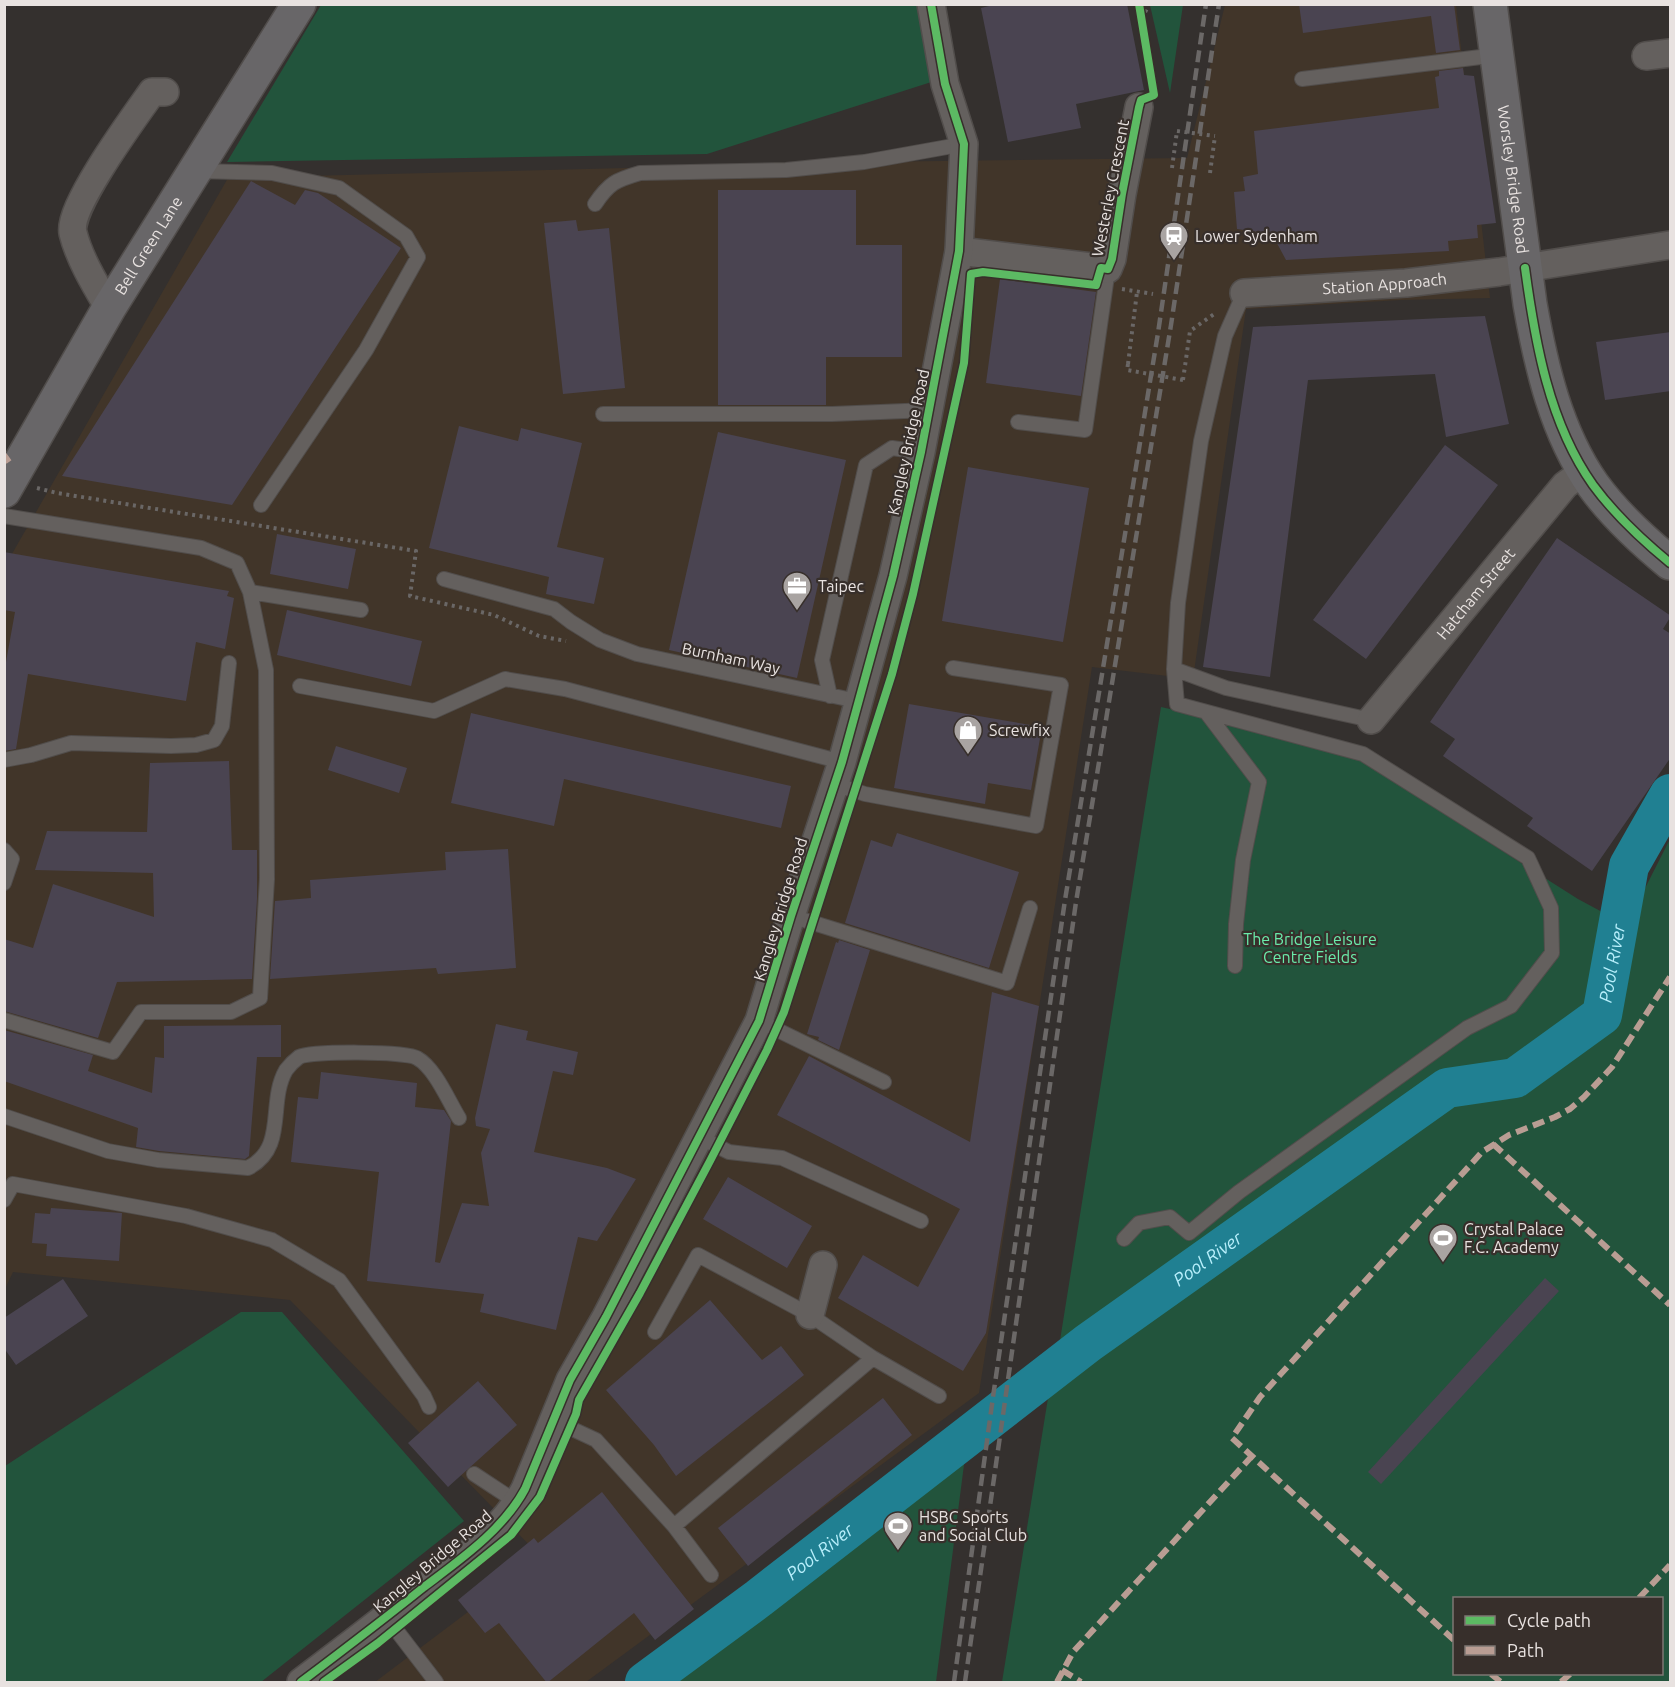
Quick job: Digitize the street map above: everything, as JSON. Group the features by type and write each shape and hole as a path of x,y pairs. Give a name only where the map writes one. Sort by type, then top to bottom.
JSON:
{"street":[{"name":"Bell Green Lane","path":"4,491 109,308 299,4"},
{"name":"Kangley Bridge Road","path":"301,1683 387,1618 489,1535 518,1503 570,1380 606,1317 759,1021 838,773 893,576 921,452 959,251 964,144 945,84 931,4"},
{"name":"Worsley Bridge Road","path":"1490,4 1530,304 1544,371 1569,441 1584,471 1604,500 1621,518 1671,563"},
{"path":"109,308 92,278 72,231 80,202 126,128 152,92 165,92"},
{"name":"Westerley Crescent","path":"959,251 1116,279 1112,259 1139,106"},
{"name":"Station Approach","path":"1244,293 1406,283 1525,268 1671,245"},
{"name":"Hatcham Street","path":"1371,720 1566,485 1584,471"},
{"path":"810,1315 823,1265"}],"lane":[{"path":"1302,79 1497,55"},
{"path":"595,204 605,189 616,180 640,173 786,170 864,162 964,144"},
{"path":"195,171 272,173 339,188 406,236 418,257 366,350 261,505"},
{"path":"1018,422 1084,430 1116,279"},
{"path":"1124,1239 1140,1223 1170,1217 1189,1233 1239,1192 1467,1028 1512,1006 1552,953 1551,908 1527,858 1363,754 1176,704 1174,669 1178,603 1201,441 1225,336 1244,293"},
{"path":"603,414 832,414 929,410"},
{"path":"830,696 822,660 866,465 892,448 921,452"},
{"path":"4,516 201,548 237,563 250,592 266,670 267,879 260,998 231,1012 141,1012 113,1052 4,1020"},
{"name":"Burnham Way","path":"444,579 554,609 600,640 637,654 857,701"},
{"path":"250,592 361,610"},
{"path":"4,760 31,756 71,743 171,746 196,745 214,740 222,726 229,663"},
{"path":"300,686 434,711 505,679 565,689 838,773 865,794 1036,826 1061,685 953,668"},
{"path":"1174,669 1226,688 1371,720"},
{"path":"1206,712 1259,782 1243,860 1236,924 1235,966"},
{"path":"4,850 12,859 4,883"},
{"path":"791,916 1007,983 1030,908"},
{"path":"759,1021 884,1082"},
{"path":"4,1116 108,1150 158,1160 248,1168 259,1163 268,1151 276,1124 280,1084 287,1068 299,1057 316,1053 400,1054 417,1057 430,1069 459,1118"},
{"path":"700,1138 729,1152 782,1158 921,1221"},
{"path":"4,1200 13,1184 186,1216 272,1240 339,1280 424,1396 429,1407"},
{"path":"655,1332 698,1255 810,1315 873,1358 939,1396"},
{"path":"674,1526 873,1358"},
{"path":"553,1420 596,1440 674,1526 711,1575"},
{"path":"474,1474 518,1503"},
{"path":"387,1618 436,1683"}],"path":[{"path":"1139,4 1143,30"},
{"path":"1142,19 1149,4"},
{"path":"1172,168 1178,131 1215,136 1210,172"},
{"path":"1116,279 1137,292 1153,294"},
{"path":"1137,292 1127,370 1183,380 1190,331"}],"shaded area":[{"path":"1225,5 1456,5 1490,298 1401,300 1246,309 1193,679 1092,667 979,1393 586,1682 375,1682 541,1557 290,1300 13,1272 5,1289 5,566 228,178 864,162 1187,158"}],"green space":[{"path":"321,5 939,5 947,77 707,154 227,162"},
{"path":"1150,5 1183,5 1170,93"},
{"name":"The Bridge Leisure Centre Fields","path":"1161,707 1339,747 1578,899 1604,913 1592,1006 1515,1069 1448,1077 1058,1353"},
{"name":"Crystal Palace F.C. Academy","path":"1670,839 1670,1682 1002,1682 1049,1392 1432,1097 1465,1085 1523,1082 1559,1069 1591,1042 1602,1029 1619,997 1631,959 1635,908"},
{"path":"241,1312 282,1312 464,1521 261,1682 5,1682 5,1466"},
{"name":"HSBC Sports and Social Club","path":"965,1457 936,1682 670,1682 803,1583 882,1518"}],"building":[{"path":"997,4 1127,4 1144,90 1076,104 1081,128 1008,142 981,8"},
{"path":"1299,4 1454,4 1460,50 1436,53 1431,16 1303,33"},
{"path":"1463,68 1464,75 1474,76 1496,223 1477,225 1478,238 1448,241 1449,251 1286,260 1272,234 1237,229 1234,192 1245,191 1243,177 1258,174 1254,131 1439,108 1435,77 1439,76 1439,71"},
{"path":"251,181 295,205 305,190 318,193 401,248 232,505 62,476"},
{"path":"718,190 856,190 856,245 902,245 902,357 826,357 826,405 718,405"},
{"path":"576,220 578,231 609,228 625,388 563,394 544,223"},
{"path":"1000,279 1096,292 1081,396 986,383"},
{"path":"1485,316 1509,424 1446,437 1435,374 1308,380 1270,677 1203,667 1253,327"},
{"path":"1671,332 1671,391 1605,400 1596,342"},
{"path":"459,426 518,441 521,428 582,443 557,547 604,558 594,604 546,594 549,577 429,548"},
{"path":"718,432 846,460 797,678 669,650"},
{"path":"1445,445 1498,485 1366,659 1313,620"},
{"path":"968,467 1089,488 1063,642 942,621"},
{"path":"277,534 356,549 348,589 270,574"},
{"path":"1557,538 1671,616 1663,629 1671,634 1671,757 1592,871 1527,826 1533,818 1443,756 1455,739 1430,722"},
{"path":"4,552 229,591 227,596 234,598 225,649 196,642 186,701 28,674 16,749 4,751 4,673 15,612 4,610"},
{"path":"287,610 422,641 411,686 277,655"},
{"name":"Screwfix","path":"909,704 1042,727 1031,790 988,783 985,804 894,788"},
{"path":"471,713 791,786 781,828 564,779 554,826 451,803"},
{"path":"336,746 407,768 399,793 328,770"},
{"path":"229,761 232,850 257,850 257,899 252,979 117,982 98,1038 4,1011 4,939 33,948 53,884 154,917 153,873 35,870 47,831 147,832 150,763"},
{"path":"897,833 1019,872 989,968 845,923 871,840 892,847"},
{"path":"508,849 516,968 438,974 436,968 270,979 275,901 311,898 310,880 446,870 445,852"},
{"path":"839,940 870,950 839,1050 818,1040 819,1037 807,1034 836,942 838,943"},
{"path":"992,992 1039,1006 986,1333 963,1371 838,1298 863,1255 918,1287 960,1209 777,1115 809,1056 970,1142"},
{"path":"496,1024 528,1031 526,1040 578,1052 573,1075 553,1071 534,1152 607,1168 636,1179 597,1241 578,1237 556,1330 480,1312 484,1294 367,1281 379,1172 291,1162 298,1097 318,1099 321,1072 417,1083 415,1107 444,1110 451,1121 435,1262 440,1263 462,1203 489,1206 481,1153 490,1129 476,1126 475,1118"},
{"path":"281,1025 281,1057 257,1057 249,1156 245,1159 136,1147 138,1128 4,1081 4,1030 93,1055 88,1071 152,1093 155,1057 164,1058 164,1026"},
{"path":"728,1177 812,1226 787,1268 703,1219"},
{"path":"51,1208 122,1213 119,1261 46,1256 47,1244 32,1243 35,1213 50,1214"},
{"path":"1545,1278 1559,1291 1381,1484 1368,1472"},
{"path":"63,1279 88,1316 16,1365 4,1348 4,1318"},
{"path":"710,1300 762,1360 781,1346 804,1375 676,1476 654,1445 606,1390"},
{"path":"478,1381 517,1425 448,1487 408,1443"},
{"path":"883,1398 912,1435 748,1566 718,1528"},
{"path":"602,1492 694,1609 655,1640 634,1613 547,1683 499,1623 485,1633 458,1600 534,1538 538,1543"}],"waterway":[{"name":"Pool River","path":"645,1682 759,1598 1088,1343 1447,1088 1515,1078 1602,1015 1629,866 1670,794"}],"railway":[{"path":"954,1682 1065,900 1158,333 1206,4"},
{"path":"965,1682 1076,902 1171,325 1219,4"}],"marked path":[{"path":"4,455 9,462"},
{"path":"1453,1639 1232,1438 1260,1397 1482,1152 1509,1135 1570,1109 1584,1097 1612,1067 1670,977"},
{"path":"1493,1144 1670,1305"},
{"path":"1057,1682 1073,1652 1252,1456"},
{"path":"1640,1597 1670,1565"},
{"path":"1062,1670 1081,1682"},
{"path":"1492,1675 1501,1682"},
{"path":"1561,1682 1569,1675"}],"cycle path":[{"path":"301,1682 480,1543 516,1504 525,1489 570,1380 606,1317 759,1021 842,762 893,576 921,452 959,251 964,144 945,84 931,4"},
{"path":"324,1682 378,1643 511,1535 540,1497 576,1414 579,1400 640,1293 767,1050 784,1012 892,674 913,594 964,363 971,274 983,272 1096,285 1101,268 1108,269 1112,259 1139,107 1141,100 1154,95 1139,4"},
{"path":"1525,268 1539,353 1565,435 1578,461 1610,507 1670,563"}],"place":[{"name":"Lower Sydenham","path":"1174,262"},
{"name":"Taipec","path":"797,612"},
{"name":"Screwfix","path":"968,756"},
{"name":"Crystal Palace F.C. Academy","path":"1443,1264"},
{"name":"HSBC Sports and Social Club","path":"898,1552"}]}
